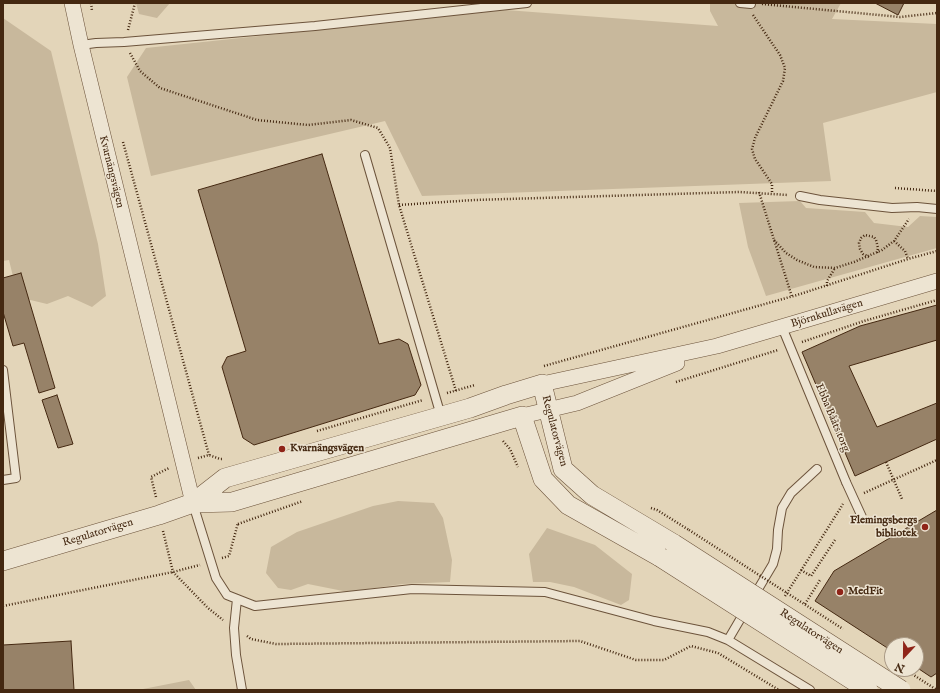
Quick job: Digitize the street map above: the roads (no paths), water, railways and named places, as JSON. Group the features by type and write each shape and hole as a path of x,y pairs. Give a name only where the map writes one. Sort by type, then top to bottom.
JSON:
{"street":[{"name":"Kvarnängsvägen","path":"72,3 193,503"},
{"name":"Björnkullavägen","path":"522,416 577,402 717,346 937,281"},
{"name":"Björnkullavägen","path":"540,376 717,346"},
{"name":"Regulatorvägen","path":"193,503 225,478 470,408 515,392 540,376 547,410 563,469 592,495 674,544 901,690"},
{"path":"515,392 522,416"},
{"name":"Regulatorvägen","path":"3,561 152,517 193,503 232,502 522,416 543,479 568,505 660,557 868,690"}],"lane":[{"path":"81,45 315,26 527,3"},
{"path":"740,3 751,4"},
{"path":"365,155 441,416"},
{"path":"800,196 820,200 892,208 937,208"},
{"name":"Ebba Bååts torg","path":"782,327 862,517"},
{"path":"3,370 16,478 3,480"},
{"path":"728,640 773,564 777,549 778,530 782,508 791,493 817,469"},
{"path":"193,503 216,578 227,595 255,606 412,589 545,592 654,621 708,632 728,640 810,690"},
{"path":"237,599 234,628 236,655 242,690"}],"place":[{"name":"Kvarnängsvägen","path":"282,449"},
{"name":"Flemingsbergs bibliotek","path":"925,527"},
{"name":"MedFit","path":"840,592"}]}
